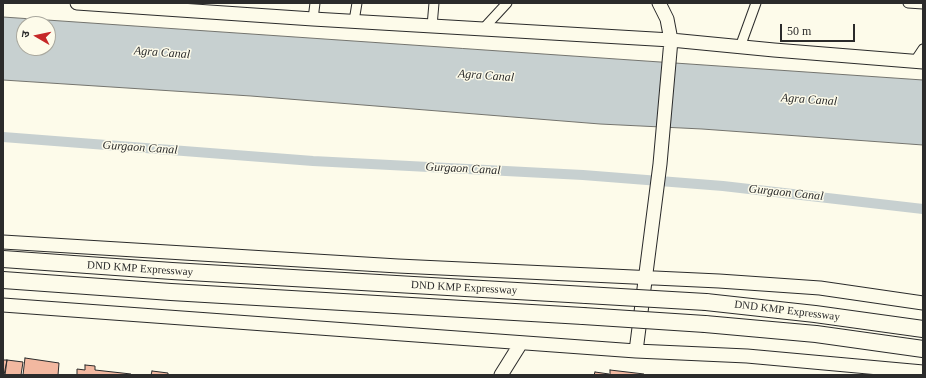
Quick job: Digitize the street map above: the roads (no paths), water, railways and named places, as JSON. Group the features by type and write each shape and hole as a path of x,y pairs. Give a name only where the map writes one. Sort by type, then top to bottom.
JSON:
{"highway":[{"name":"DND KMP Expressway","path":"3,259 180,272 706,302 923,328"},
{"name":"DND KMP Expressway","path":"3,280 705,324 816,334 923,349"}],"street":[{"path":"77,3 120,4 314,19 671,40 919,61 923,49"},
{"path":"314,19 315,3"},
{"path":"354,21 357,3"},
{"path":"432,26 434,3"},
{"path":"483,29 507,3"},
{"path":"636,351 660,164 671,40 667,19 659,3"},
{"path":"740,47 756,3"},
{"path":"908,3 923,4"},
{"path":"3,242 390,266 719,281 820,288 923,303"},
{"path":"3,305 636,351 747,356 923,372"},
{"path":"501,375 521,343"}],"water":[{"name":"Agra Canal","path":"3,17 16,18 16,56 56,56 56,21 923,80 923,145 702,129 600,124 251,96 3,80"}],"waterway":[{"name":"Gurgaon Canal","path":"3,137 313,161 583,175 723,186 923,209"}]}
